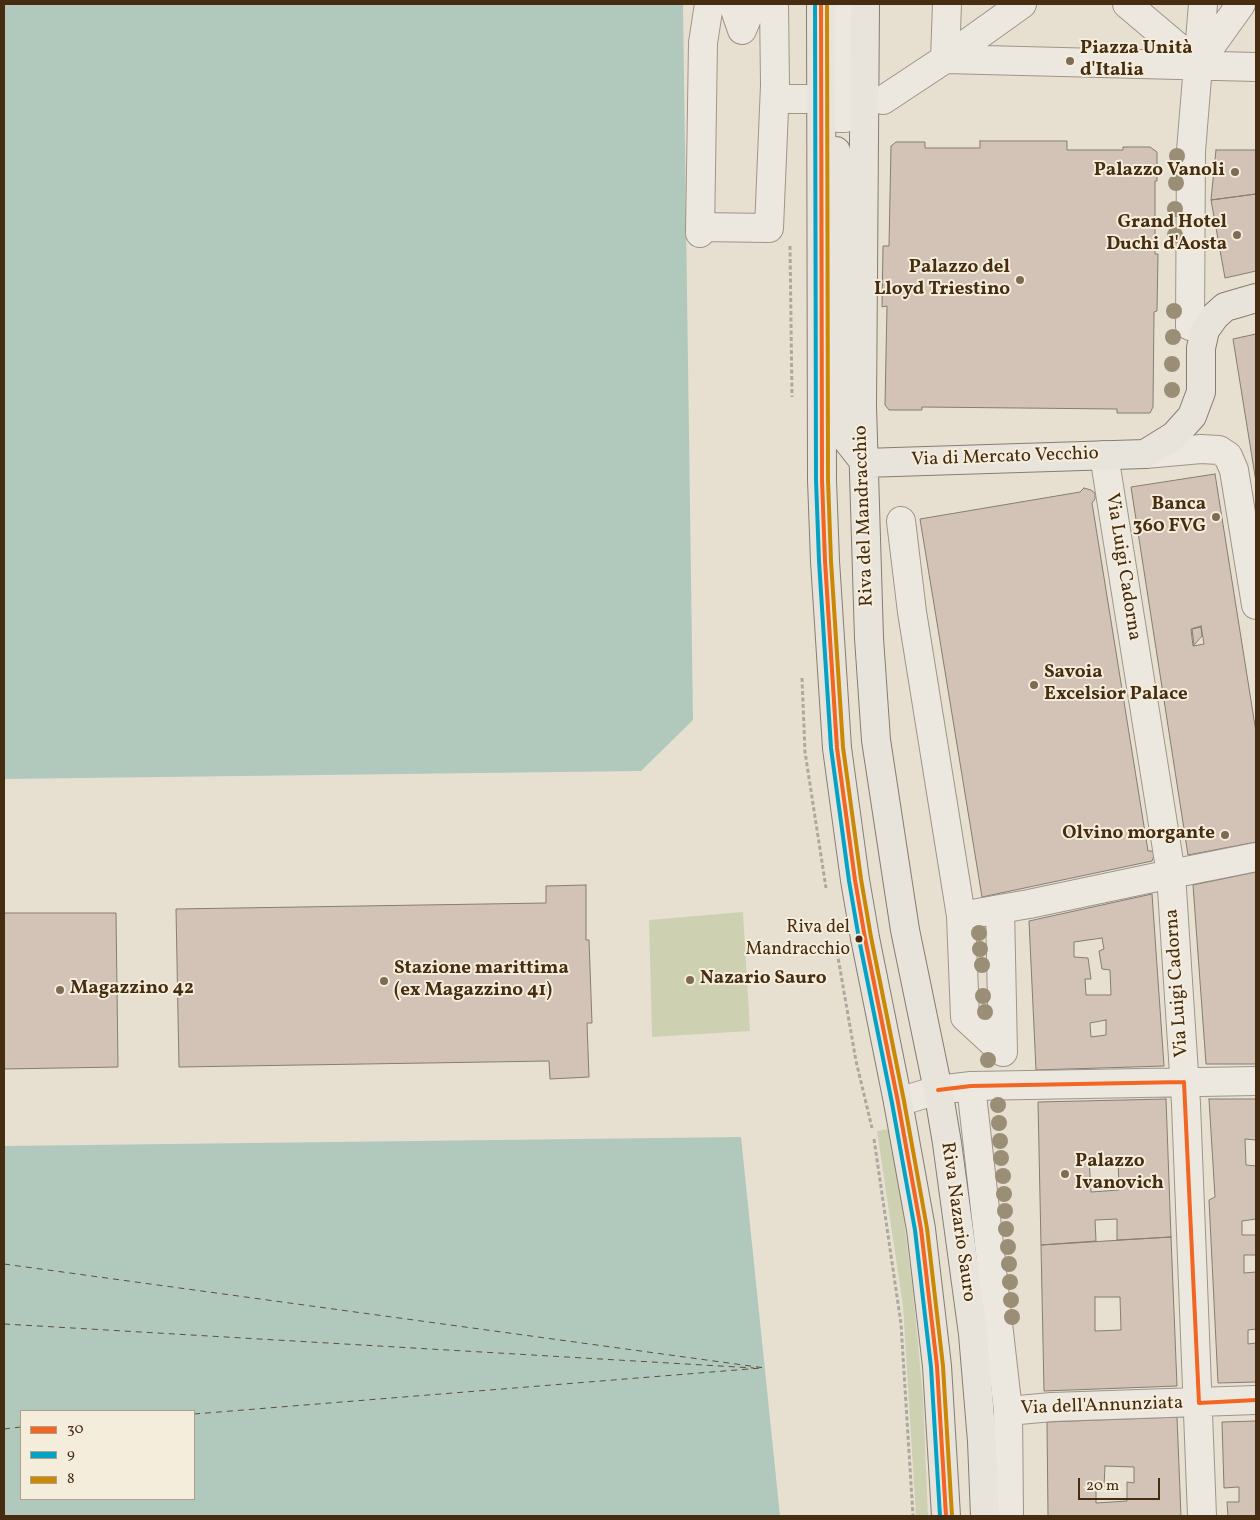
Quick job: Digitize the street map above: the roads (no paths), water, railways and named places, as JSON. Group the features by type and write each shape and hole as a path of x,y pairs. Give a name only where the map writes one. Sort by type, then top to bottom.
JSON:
{"main road":[{"path":"821,4 813,98 837,154 841,201 841,420 847,440 864,462"},
{"name":"Riva del Mandracchio","path":"864,4 873,100 862,407 869,638 876,740 905,930"},
{"name":"Riva Nazario Sauro","path":"813,98 822,480 825,561 837,748 865,938 898,1102 920,1229 937,1366 946,1516"},
{"path":"1145,454 1174,436 1192,416 1201,392 1201,348 1205,330 1215,316 1225,307 1256,298"},
{"name":"Via di Mercato Vecchio","path":"864,462 1145,454"},
{"name":"Riva Nazario Sauro","path":"905,930 938,1090 973,1334 982,1441 985,1516"}],"street":[{"path":"709,4 703,43 700,230 769,228 775,99 774,4"},
{"path":"733,4 742,30 752,4"},
{"path":"836,4 836,115 838,118 845,118 847,116 847,4"},
{"path":"945,58 947,4"},
{"path":"873,100 945,58 1022,4"},
{"path":"1127,4 1198,64"},
{"path":"1190,326 1191,151 1203,4"},
{"path":"1198,64 1241,4"},
{"path":"945,58 1256,67"},
{"path":"775,99 813,98"},
{"path":"1145,454 1202,449 1219,450 1231,460 1256,605"},
{"name":"Via Luigi Cadorna","path":"1104,455 1172,874 1184,1082 1199,1403 1202,1516"},
{"path":"898,530 961,916 957,1019 1009,1061 1000,909"},
{"path":"1186,871 1256,857"},
{"path":"961,916 1029,904 1157,877"},
{"path":"898,1102 938,1090 971,1086 1256,1080"},
{"name":"Riva Nazario Sauro","path":"971,1086 1008,1411 1009,1516"},
{"name":"Via dell'Annunziata","path":"1008,1411 1052,1407 1256,1400"}],"place":[{"name":"Piazza Unità d'Italia","path":"1070,61"},
{"name":"Palazzo Vanoli","path":"1235,172"},
{"name":"Grand Hotel Duchi d'Aosta","path":"1237,235"},
{"name":"Palazzo del Lloyd Triestino","path":"1020,280"},
{"name":"Banca 360 FVG","path":"1216,517"},
{"name":"Savoia Excelsior Palace","path":"1034,685"},
{"name":"Olvino morgante","path":"1225,835"},
{"name":"Riva del Mandracchio","path":"859,939"},
{"name":"Nazario Sauro","path":"690,980"},
{"name":"Stazione marittima (ex Magazzino 41)","path":"384,981"},
{"name":"Magazzino 42","path":"60,990"},
{"name":"Palazzo Ivanovich","path":"1065,1174"}]}
